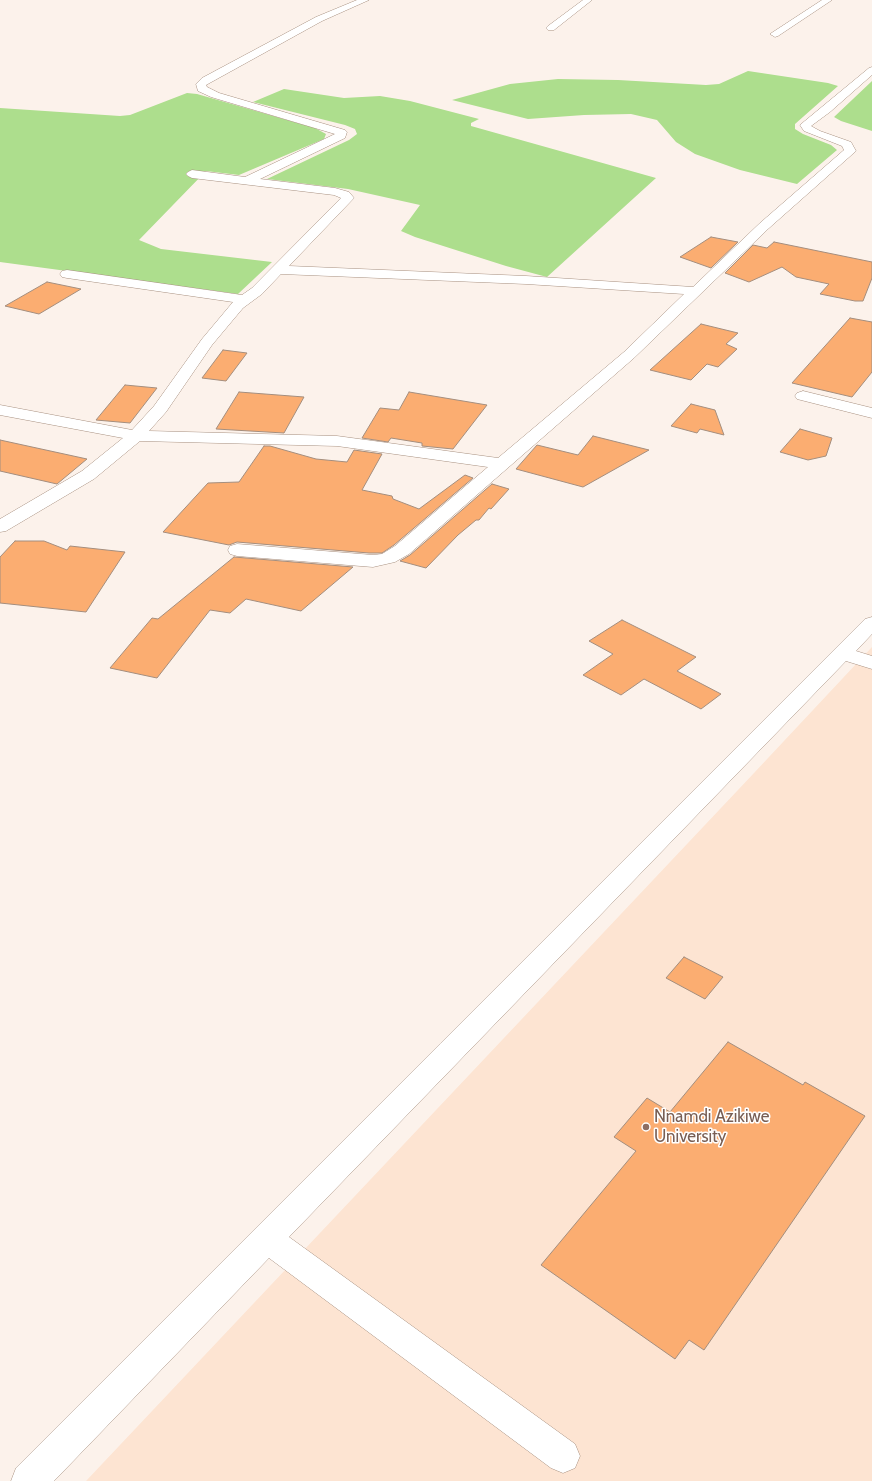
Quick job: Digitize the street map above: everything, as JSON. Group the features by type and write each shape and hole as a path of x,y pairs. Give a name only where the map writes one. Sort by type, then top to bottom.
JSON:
{"street":[{"path":"246,181 341,136 341,132 215,95 202,89 201,84 318,19 365,0"},
{"path":"551,28 588,0"},
{"path":"775,34 828,0"},
{"path":"237,550 373,561 388,558 402,550 629,355 764,226 850,152 847,144 816,133 808,129 805,125 826,110 872,70"},
{"path":"0,527 88,475 136,436 160,409 207,342 238,305 257,291 348,198 345,195 335,192 192,174"},
{"path":"278,270 526,280 697,291"},
{"path":"67,274 245,300"},
{"path":"803,396 872,413"},
{"path":"0,410 136,436 337,441 502,464"},
{"path":"0,510 25,512"},
{"path":"29,1481 872,623"},
{"path":"842,653 872,663"},
{"path":"267,1239 563,1456"}],"shaded area":[{"name":"Nnamdi Azikiwe University","path":"872,647 872,1481 86,1481 754,773"}],"green space":[{"path":"748,71 828,83 838,86 795,124 795,129 803,134 831,145 837,150 797,184 740,170 695,154 676,142 657,120 631,114 584,115 528,119 452,100 510,84 558,79 618,80 706,85 719,84"},
{"path":"872,81 872,131 841,121 834,117"},
{"path":"284,89 344,98 380,96 410,101 479,119 471,123 471,126 656,178 547,277 506,266 415,237 401,231 420,205 348,189 267,179 349,140 357,134 355,129 345,125 253,102"},
{"path":"187,93 197,94 315,128 326,134 324,139 239,175 206,171 139,240 161,249 272,262 238,294 0,262 0,108 120,116 130,115"}],"building":[{"path":"711,237 738,242 711,268 680,257"},
{"path":"774,242 872,262 872,278 863,301 855,301 820,294 829,284 796,277 782,267 749,282 725,273 753,245 767,248"},
{"path":"47,282 81,289 39,314 5,306"},
{"path":"850,318 872,322 872,372 852,397 792,383"},
{"path":"701,324 738,333 726,344 737,349 718,367 707,364 691,380 650,370"},
{"path":"223,350 247,353 226,381 202,378"},
{"path":"125,385 157,388 130,423 96,420"},
{"path":"239,392 304,397 284,433 216,429"},
{"path":"409,392 487,405 453,449 422,446 422,443 391,438 388,442 362,438 380,408 399,410"},
{"path":"691,404 715,410 724,435 700,429 697,433 671,426"},
{"path":"800,429 832,438 826,456 808,460 780,452"},
{"path":"593,436 649,450 583,487 516,469 537,445 578,455"},
{"path":"0,440 87,459 57,484 0,471"},
{"path":"264,446 270,446 316,459 347,462 354,450 382,454 362,490 392,496 393,499 419,509 465,475 473,478 394,545 382,553 237,542 229,545 163,532 208,483 239,482"},
{"path":"492,484 509,489 491,509 489,508 479,520 476,520 458,535 426,568 400,561 410,555"},
{"path":"15,541 44,541 67,550 70,546 125,552 86,612 0,603 0,557"},
{"path":"234,557 353,567 301,611 246,599 230,613 210,610 157,678 110,668 152,618 158,619"},
{"path":"622,620 696,657 677,671 721,694 701,709 644,679 621,695 583,675 613,654 589,641"},
{"path":"684,957 723,977 705,999 666,978"},
{"path":"728,1042 803,1085 805,1082 865,1116 704,1350 689,1340 675,1359 541,1265 636,1151 614,1137 647,1098 670,1112"}],"place":[{"name":"Nnamdi Azikiwe University","path":"646,1127"}]}
